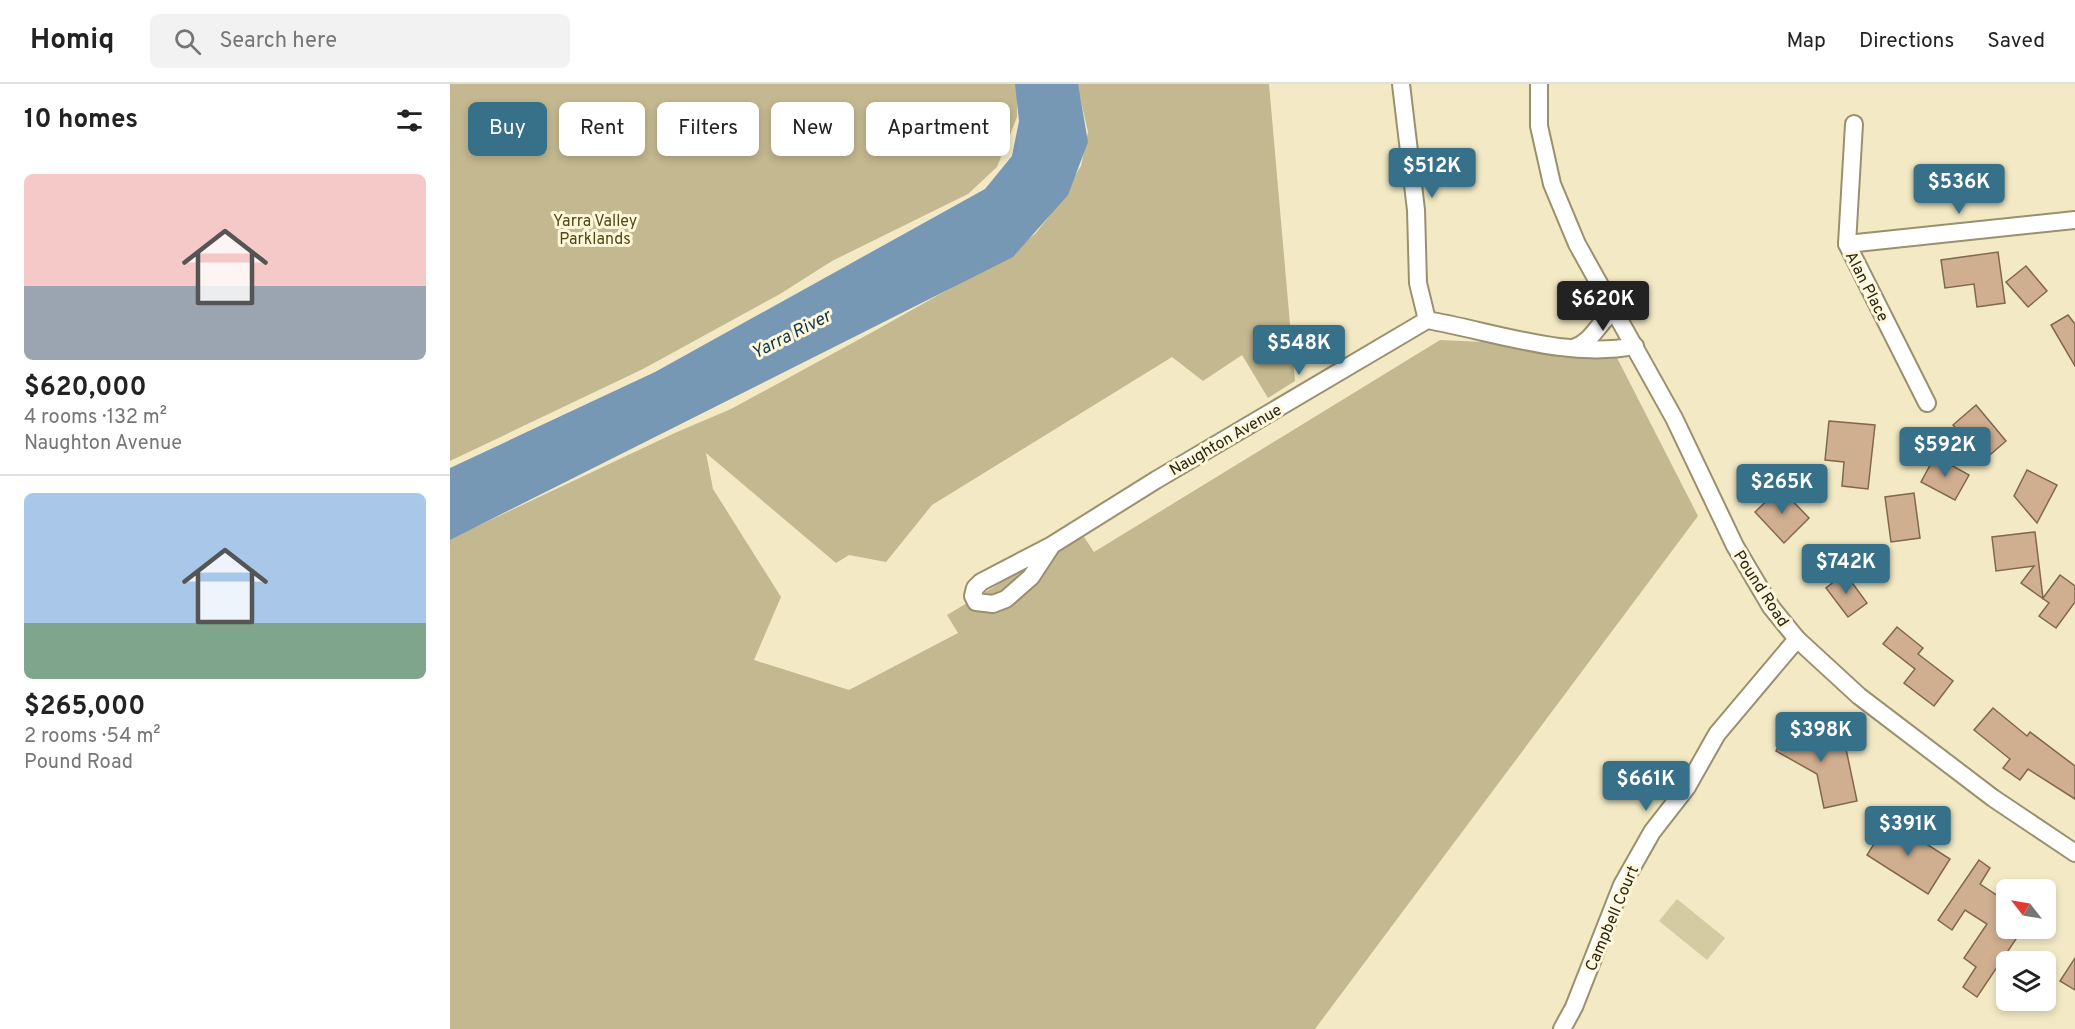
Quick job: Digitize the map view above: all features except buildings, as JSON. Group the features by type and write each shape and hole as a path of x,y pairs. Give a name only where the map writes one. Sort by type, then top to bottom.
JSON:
{"street":[{"path":"1401,84 1416,210 1418,283 1427,320 1572,348 1635,346"},
{"name":"Pound Road","path":"1539,84 1539,126 1552,184 1577,243 1635,346 1705,480 1735,546 1772,607 1797,639 1859,696 1993,798 2075,853"},
{"name":"Alan Place","path":"1854,124 1847,244 1927,403"},
{"path":"1847,244 2075,220"},
{"path":"1572,348 1587,342 1597,326 1615,310"},
{"name":"Naughton Avenue","path":"1052,545 1156,480 1427,320"},
{"name":"Campbell Court","path":"1562,1029 1574,1007 1622,885 1652,832 1687,787 1717,735 1797,639"}],"shaded area":[{"path":"1677,899 1725,938 1707,960 1659,921"}],"green space":[{"name":"Yarra Valley Parklands","path":"450,84 1017,84 1017,117 1010,134 1010,102 866,102 866,156 1001,156 997,167 968,194 832,261 780,294 643,369 450,461"},
{"path":"1077,84 1269,84 1295,381 1268,398 1242,355 1203,381 1172,357 932,505 886,562 849,555 836,563 706,453 713,489 781,597 754,660 849,690 958,633 947,615 1082,534 1094,552 1440,340 1612,348 1698,516 1315,1029 450,1029 450,539 731,409 990,266 1019,246 1035,234 1051,214 1081,166 1088,132"}],"water":[{"name":"Yarra River","path":"1015,84 1078,84 1088,142 1068,195 1013,257 450,540 450,468 655,372 985,189 1012,156 1019,121"}]}
